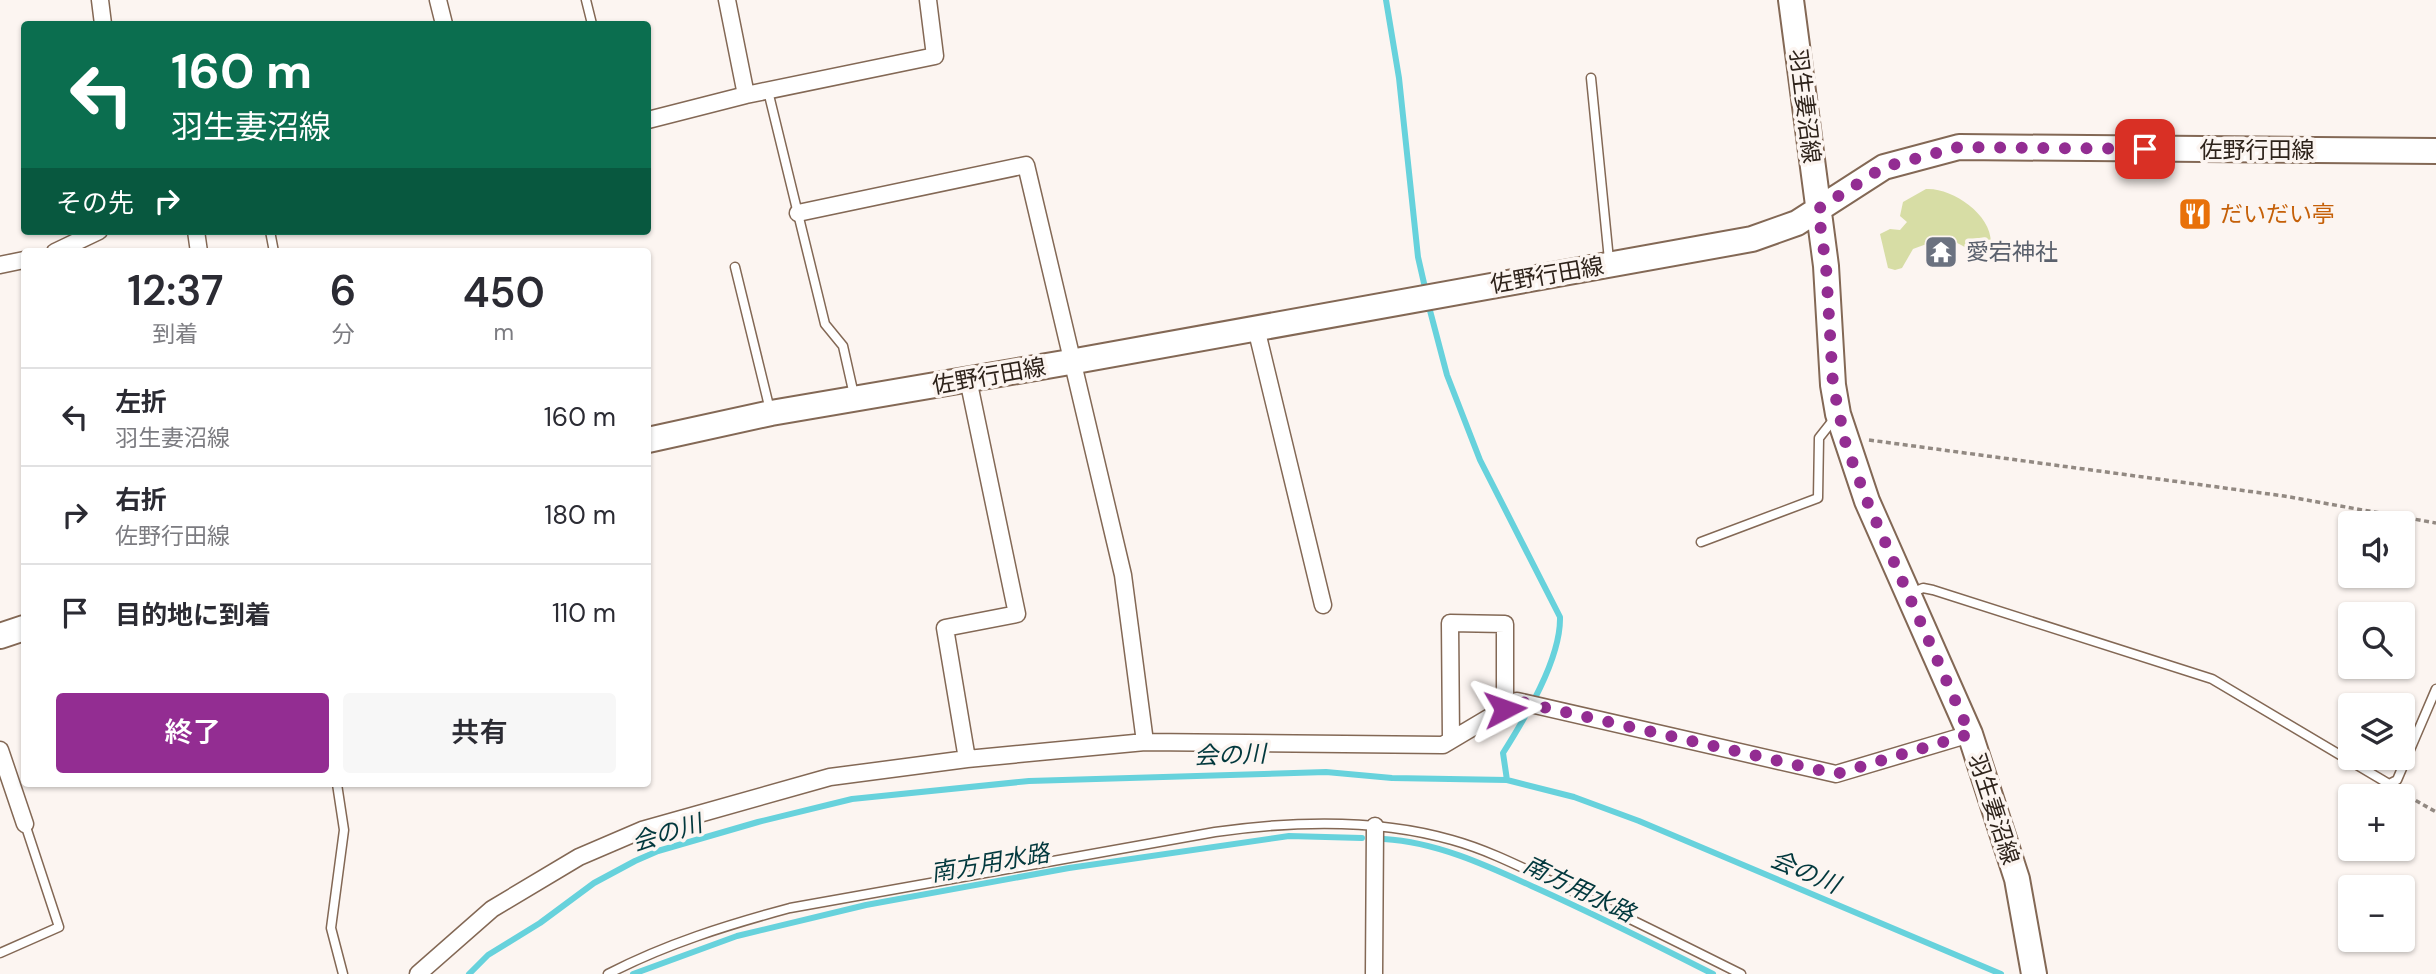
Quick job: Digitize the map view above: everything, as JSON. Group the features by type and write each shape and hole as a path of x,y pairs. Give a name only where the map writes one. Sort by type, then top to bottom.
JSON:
{"main road":[{"name":"羽生妻沼線","path":"1791,0 1818,209 1838,414 1846,445 1908,596 1970,734 2017,879 2034,974"},
{"name":"佐野行田線","path":"651,439 771,413 1752,239 1777,232 1884,167 1959,147 2436,151"},
{"path":"0,636 21,629"}],"street":[{"path":"100,0 103,21"},
{"path":"438,0 443,21"},
{"path":"727,0 746,95"},
{"path":"651,119 746,95 935,57 928,0"},
{"path":"798,214 1026,165 1070,362 1123,575 1145,742"},
{"path":"63,248 91,235"},
{"path":"0,265 21,261"},
{"path":"1256,328 1323,605"},
{"path":"967,759 946,628 1017,614 968,379"},
{"path":"1451,740 1450,624 1505,624 1505,709"},
{"path":"418,974 492,909 579,857 642,830 830,777 967,759 1145,742 1443,745 1517,701 1836,774 1970,734"},
{"path":"0,750 25,824"},
{"path":"1374,974 1375,826"}],"lane":[{"path":"586,0 591,21"},
{"path":"1591,78 1609,263"},
{"path":"768,91 825,324 843,346 854,399"},
{"path":"735,267 771,413"},
{"path":"1701,542 1818,498 1819,438 1838,414"},
{"path":"1908,596 1923,588 1933,590 2212,679 2384,782 2393,784 2436,689"},
{"path":"337,787 344,830 331,928 343,974"},
{"path":"0,953 58,928 25,824"},
{"path":"608,974 622,971 722,927 790,908 1263,825 1375,826 1453,840 1498,856 1741,974"}],"path":[{"path":"1846,445 1871,440 2284,496 2436,523"},
{"path":"2415,800 2436,812"}],"green space":[{"path":"1926,189 1949,193 1971,207 1987,227 1991,238 1990,250 1974,253 1957,243 1938,241 1913,249 1902,268 1888,268 1880,234 1890,229 1900,230 1907,222 1900,216 1903,202"}],"waterway":[{"path":"1386,0 1399,78 1418,257 1426,292"},
{"path":"1428,303 1447,375 1480,460 1560,617 1555,651 1548,669 1531,706 1503,753 1507,780"},
{"name":"会の川","path":"469,974 488,955 540,923 594,883 635,861 658,851 758,822 852,799 1029,781 1326,772 1392,778 1507,780 1574,797 1639,821 2001,974"},
{"name":"南方用水路","path":"633,974 737,936 866,905 1069,868 1289,836 1362,838"},
{"name":"南方用水路","path":"1384,839 1443,850 1481,864 1581,909 1713,974"}],"place":[{"name":"だいだい亭","path":"2195,214"},
{"name":"愛宕神社","path":"1941,252"}],"route":[{"path":"1505,709 1517,701 1632,730 1836,774 1970,734 1867,501 1846,445 1833,385 1826,266 1818,209 1884,167 1959,147 2145,149"}]}
